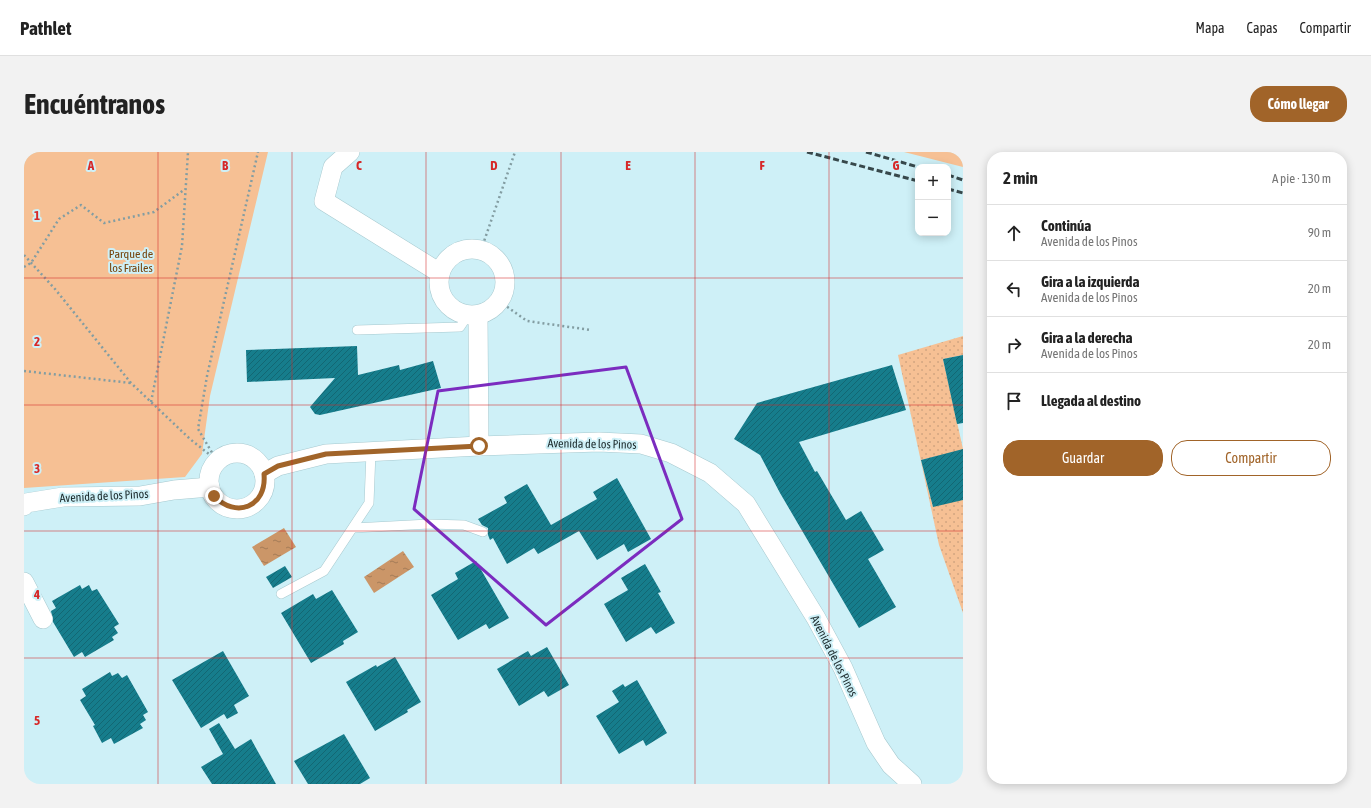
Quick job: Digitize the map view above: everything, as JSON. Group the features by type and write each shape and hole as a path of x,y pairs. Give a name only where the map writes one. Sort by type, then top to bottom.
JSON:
{"street":[{"path":"350,152 333,166 324,201 440,273"},
{"path":"469,249 481,250 494,258 501,267 504,285 499,301 489,311 473,315 457,312 448,305 441,295 439,284 440,273 447,261 456,254 469,249"},
{"path":"473,315 479,446"},
{"name":"Avenida de los Pinos","path":"264,474 278,466 326,454 479,446 599,442 641,444 671,453 710,473 746,504 816,618 839,662 876,743 891,765 912,784"},
{"path":"235,452 245,453 253,458 260,465 264,474 265,482 263,492 250,506 240,509 231,508 222,504 214,496 210,487 209,478 211,469 217,461 225,455 235,452"},
{"name":"Avenida de los Pinos","path":"24,506 26,503 63,497 140,496 174,490 210,487"},
{"path":"24,582 43,619"}],"lane":[{"path":"357,330 460,327 473,315"},
{"path":"281,594 324,571 370,504 371,452"},
{"path":"353,528 429,524 464,525 483,532"}],"path":[{"path":"151,402 182,246 188,152"},
{"path":"217,461 198,429 207,376 258,152"},
{"path":"481,250 515,152"},
{"path":"24,267 31,263 59,219 81,205 104,223 154,212 186,188"},
{"path":"24,255 55,289 131,383 217,461"},
{"path":"499,301 527,321 591,330"},
{"path":"24,371 131,383"}],"highlighted area":[{"path":"626,367 682,519 546,625 414,509 438,391"}],"green space":[{"name":"Parque de los Frailes","path":"24,152 268,152 210,396 202,454 185,477 24,488"},
{"path":"904,152 963,152 963,167"},
{"path":"963,336 963,355 943,359 963,449 963,613 939,545 898,355","holes":["950,453 933,507 921,460"]}],"water":[{"path":"284,528 296,547 264,566 252,547"},
{"path":"403,551 414,567 374,593 364,577"}],"building":[{"path":"357,346 358,375 399,365 400,370 433,361 441,388 320,415 315,414 310,407 335,378 247,382 246,350"},
{"path":"963,355 963,423 957,424 943,359"},
{"path":"892,365 906,410 799,442 815,472 817,471 846,520 861,511 884,550 868,559 896,607 859,628 780,493 760,455 734,439 757,403"},
{"path":"963,449 963,500 933,507 921,460"},
{"path":"617,478 651,539 628,552 624,544 597,560 579,531 538,554 534,548 507,564 493,538 490,540 488,528 482,525 478,519 507,503 504,497 527,484 551,525 597,499 593,492"},
{"path":"476,561 509,618 489,629 486,624 458,640 431,595 458,579 455,573"},
{"path":"645,564 661,592 658,593 675,623 656,634 651,627 626,642 604,604 628,590 621,578"},
{"path":"285,566 292,577 273,588 266,577"},
{"path":"80,585 82,589 89,585 92,591 97,589 119,624 114,627 118,633 112,637 114,640 85,657 82,652 74,657 53,622 51,611 56,608 52,601"},
{"path":"332,590 358,632 343,641 344,644 311,663 281,613 313,594 316,599"},
{"path":"547,647 569,685 548,697 544,691 519,706 497,669 528,651 531,656"},
{"path":"223,651 249,696 234,705 238,713 227,719 224,714 201,728 172,680"},
{"path":"395,657 421,702 407,710 408,712 375,731 346,682 376,665 377,667"},
{"path":"110,672 112,676 118,673 122,678 127,675 148,712 143,715 146,720 140,724 143,728 114,744 111,738 102,743 93,726 95,725 80,700 86,696 82,689"},
{"path":"637,680 667,733 646,746 643,740 619,754 596,716 619,702 612,691 623,684 625,687"},
{"path":"219,723 235,749 251,739 276,784 212,784 201,767 223,754 209,729"},
{"path":"344,734 370,778 360,784 308,784 294,761"}],"railway":[{"path":"807,152 915,180"},
{"path":"866,152 915,166"},
{"path":"951,176 963,180"},
{"path":"951,190 963,193"}],"route":[{"path":"214,496 222,504 231,508 240,509 250,506 263,492 265,482 264,474 278,466 326,454 479,446"}]}
